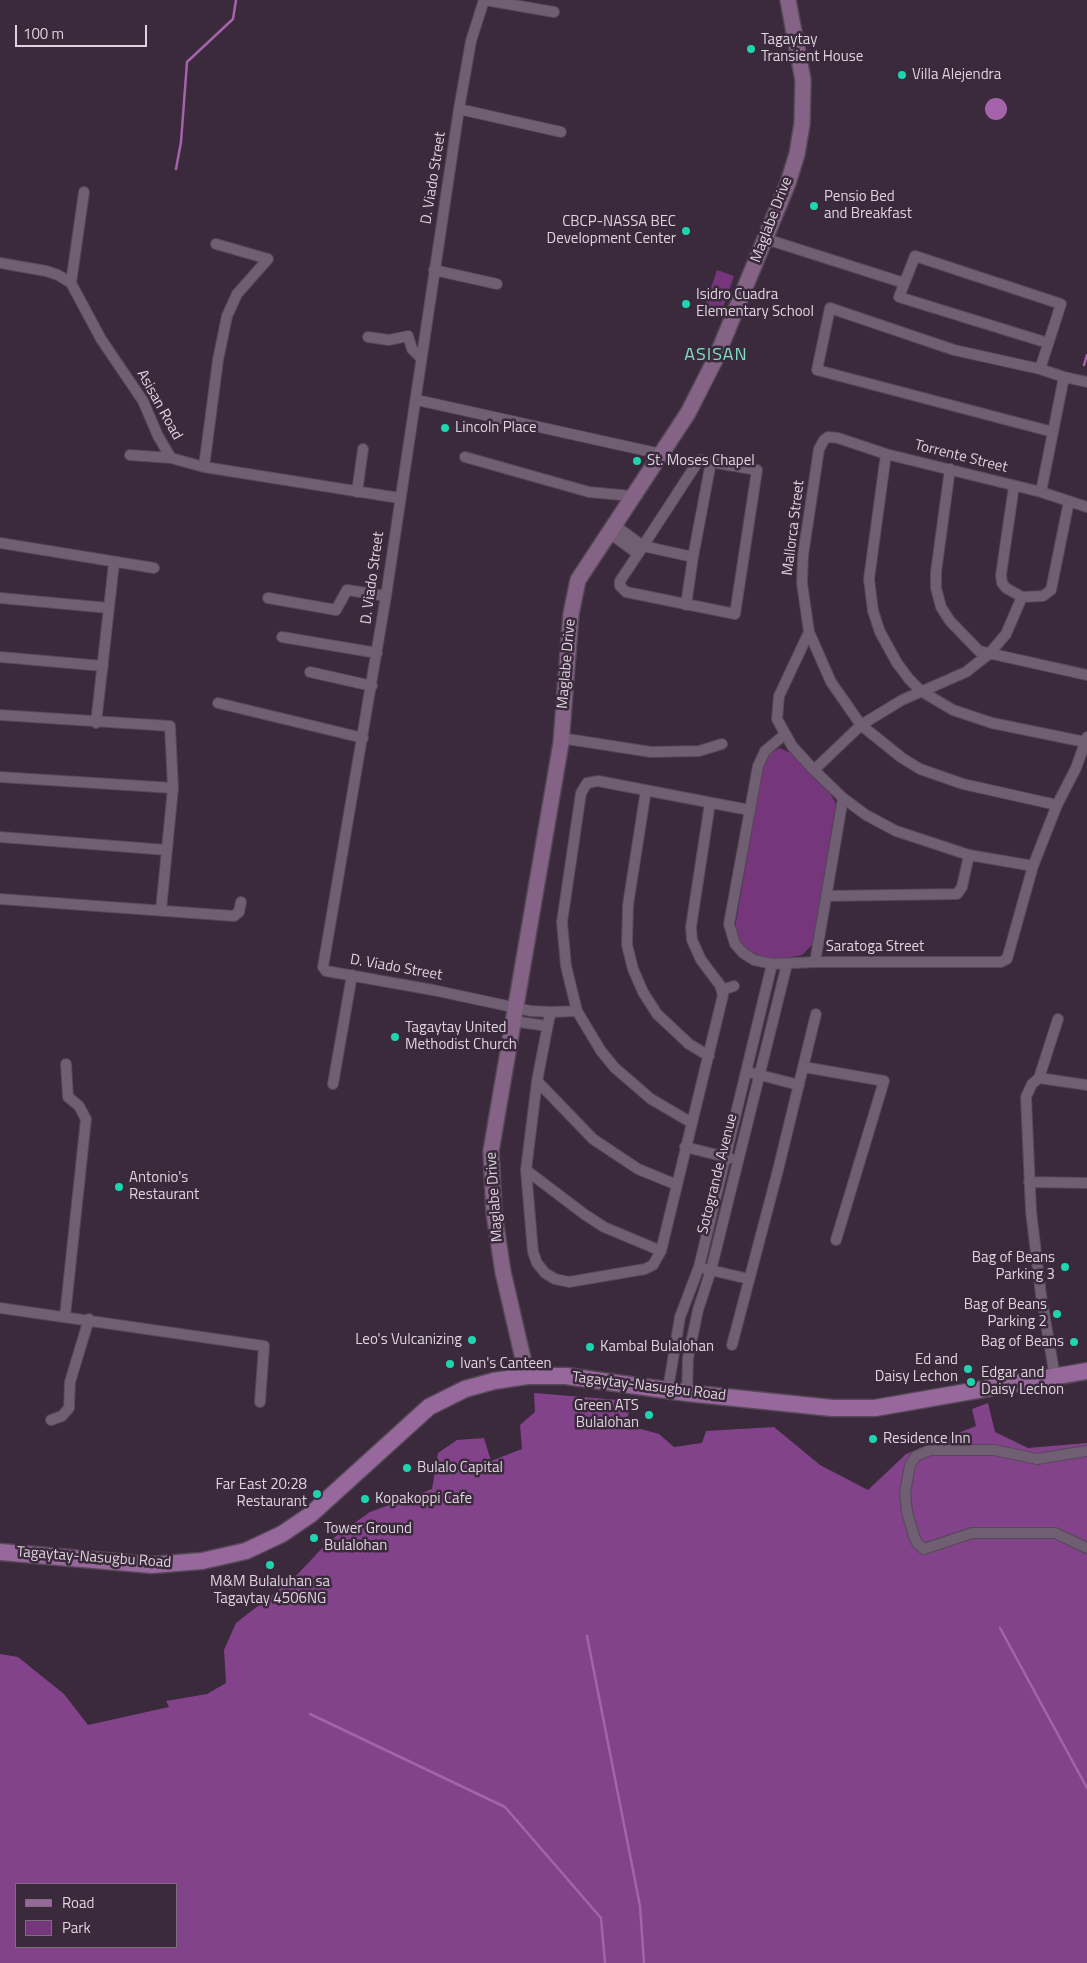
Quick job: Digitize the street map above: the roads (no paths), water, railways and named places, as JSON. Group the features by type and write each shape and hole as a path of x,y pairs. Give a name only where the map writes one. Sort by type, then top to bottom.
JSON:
{"main road":[{"name":"Maglabe Drive","path":"527,1376 502,1272 494,1213 491,1151 561,738 571,614 578,580 632,496 662,454 688,412 716,358 788,183 802,124 804,80 788,0"},
{"name":"Tagaytay-Nasugbu Road","path":"1055,1377 1087,1365"},
{"name":"Tagaytay-Nasugbu Road","path":"0,1552 152,1565 202,1561 246,1551 282,1534 310,1514 429,1407 465,1389 494,1381 527,1376 566,1376 687,1393 832,1408 875,1408 1087,1371"},
{"name":"Tagaytay-Nasugbu Road","path":"1055,1377 1087,1376"}],"street":[{"path":"484,0 554,12"},
{"name":"D. Viado Street","path":"484,0 471,41 434,270 417,400 399,498 372,686 323,967 326,971 352,975 514,1014"},
{"path":"460,109 561,132"},
{"path":"0,263 46,271 58,275 71,283 84,192"},
{"path":"766,238 904,283"},
{"path":"204,467 218,360 227,316 237,294 268,259 216,244"},
{"path":"1040,369 1061,304 915,256 899,297 1048,344"},
{"path":"434,270 497,284"},
{"name":"Asisan Road","path":"71,283 102,339 143,401 158,436 171,458 204,467 399,498"},
{"path":"1053,432 817,370 830,308 954,350 1040,369 1087,382"},
{"path":"368,337 389,340 408,336 412,349 421,358"},
{"path":"1041,492 1064,376"},
{"path":"417,400 662,454"},
{"name":"Torrente Street","path":"828,437 838,438 886,454 1041,492 1087,506"},
{"name":"Mallorca Street","path":"828,437 819,449 803,555 802,583 809,632 831,682 860,725 902,758 936,775 963,784 1057,805"},
{"path":"356,492 363,450"},
{"path":"886,454 870,564 870,596 880,632 888,648 909,679 921,691 969,717 1086,739"},
{"path":"130,455 171,458"},
{"path":"465,457 589,492 632,496"},
{"path":"699,460 758,470 744,540 735,614 622,590 620,581 640,550 699,460"},
{"path":"686,605 711,462"},
{"path":"950,469 938,551 936,588 941,607 950,621 980,651 1087,675"},
{"path":"1014,486 1001,575 1002,583 1006,588 1022,597 1043,596 1051,590 1069,501"},
{"path":"611,528 640,550 693,557"},
{"path":"0,543 154,568"},
{"path":"96,723 114,563"},
{"path":"268,598 336,610 347,590 386,596"},
{"path":"814,770 860,725 921,691 966,672 989,654 1006,634 1022,597"},
{"path":"0,598 109,608"},
{"path":"809,632 779,696 777,719 784,735 814,770 843,798 866,815 896,831 968,855 1033,866"},
{"path":"282,637 377,653"},
{"path":"0,657 102,666"},
{"path":"310,672 372,686"},
{"path":"218,703 363,738"},
{"path":"0,716 170,726 174,788 161,910"},
{"name":"Saratoga Street","path":"784,735 760,758 729,924 735,944 743,953 754,960 772,964 815,962 1002,962 1007,959 1033,866 1057,805 1076,768 1086,739"},
{"path":"561,738 651,752 699,751 722,744"},
{"path":"0,777 174,788"},
{"path":"692,1123 651,1099 615,1068 601,1051 577,1010 566,966 562,922 581,793 587,783 592,781 749,810"},
{"path":"646,790 628,905 628,945 637,976 657,1014 689,1044 709,1056"},
{"path":"815,962 843,798"},
{"path":"552,1012 547,1026 537,1081 526,1170 533,1252 537,1263 555,1279 581,1281 645,1269 653,1265 661,1251 685,1146 722,1006 722,990 701,960 692,940 690,927 710,803"},
{"path":"0,837 168,850"},
{"path":"826,896 957,894 962,887 968,855"},
{"path":"0,899 234,916 239,912 241,902"},
{"name":"Sotogrande Avenue","path":"668,1389 684,1306 699,1267 772,964"},
{"name":"Sotogrande Avenue","path":"687,1393 688,1358 693,1331 711,1270 758,1074 787,964"},
{"path":"333,1084 352,975"},
{"path":"722,990 734,986"},
{"path":"514,1014 531,1011 577,1010"},
{"path":"514,1014 547,1026"},
{"path":"732,1345 816,1014"},
{"path":"1055,1377 1040,1288 1029,1182 1026,1097 1032,1084 1039,1078 1058,1019"},
{"path":"65,1316 86,1119 79,1106 68,1097 66,1064"},
{"path":"804,1067 884,1081 836,1240"},
{"path":"746,1071 799,1085"},
{"path":"1039,1078 1087,1086"},
{"path":"537,1081 574,1122 600,1145 638,1169 676,1185"},
{"path":"685,1146 737,1160"},
{"path":"526,1170 604,1227 661,1251"},
{"path":"1029,1182 1087,1183"},
{"path":"699,1267 749,1278"},
{"path":"684,1306 698,1310"},
{"path":"0,1308 89,1319 264,1346 260,1402"},
{"path":"51,1420 62,1416 69,1408 70,1382 89,1319"},
{"path":"679,1328 693,1331"},
{"path":"1087,1451 1037,1459 994,1450 930,1450 916,1456 910,1465 905,1493 907,1512 914,1536 917,1544 924,1549 972,1533 1055,1534 1087,1548"}],"waterway":[{"path":"176,169 181,142 187,62 233,19 236,0"},
{"path":"1084,365 1087,355"},
{"path":"1000,1628 1087,1788"},
{"path":"587,1636 640,1906 644,1963"},
{"path":"310,1714 505,1807 601,1918 605,1963"}],"place":[{"name":"Tagaytay Transient House","path":"751,49"},
{"name":"Villa Alejendra","path":"902,75"},
{"name":"Pensio Bed and Breakfast","path":"814,206"},
{"name":"CBCP-NASSA BEC Development Center","path":"686,231"},
{"name":"Isidro Cuadra Elementary School","path":"686,304"},
{"name":"Lincoln Place","path":"445,428"},
{"name":"St. Moses Chapel","path":"637,461"},
{"name":"Tagaytay United Methodist Church","path":"395,1037"},
{"name":"Antonio's Restaurant","path":"119,1187"},
{"name":"Bag of Beans Parking 3","path":"1065,1267"},
{"name":"Bag of Beans Parking 2","path":"1057,1314"},
{"name":"Leo's Vulcanizing","path":"472,1340"},
{"name":"Bag of Beans","path":"1074,1342"},
{"name":"Kambal Bulalohan","path":"590,1347"},
{"name":"Ivan's Canteen","path":"450,1364"},
{"name":"Ed and Daisy Lechon","path":"968,1369"},
{"name":"Edgar and Daisy Lechon","path":"971,1382"},
{"name":"Green ATS Bulalohan","path":"649,1415"},
{"name":"Residence Inn","path":"873,1439"},
{"name":"Bulalo Capital","path":"407,1468"},
{"name":"Far East 20:28 Restaurant","path":"317,1494"},
{"name":"Kopakoppi Cafe","path":"365,1499"},
{"name":"Tower Ground Bulalohan","path":"314,1538"},
{"name":"M&M Bulaluhan sa Tagaytay 4506NG","path":"270,1565"}],"district":[{"name":"ASISAN","path":"716,356"}]}
